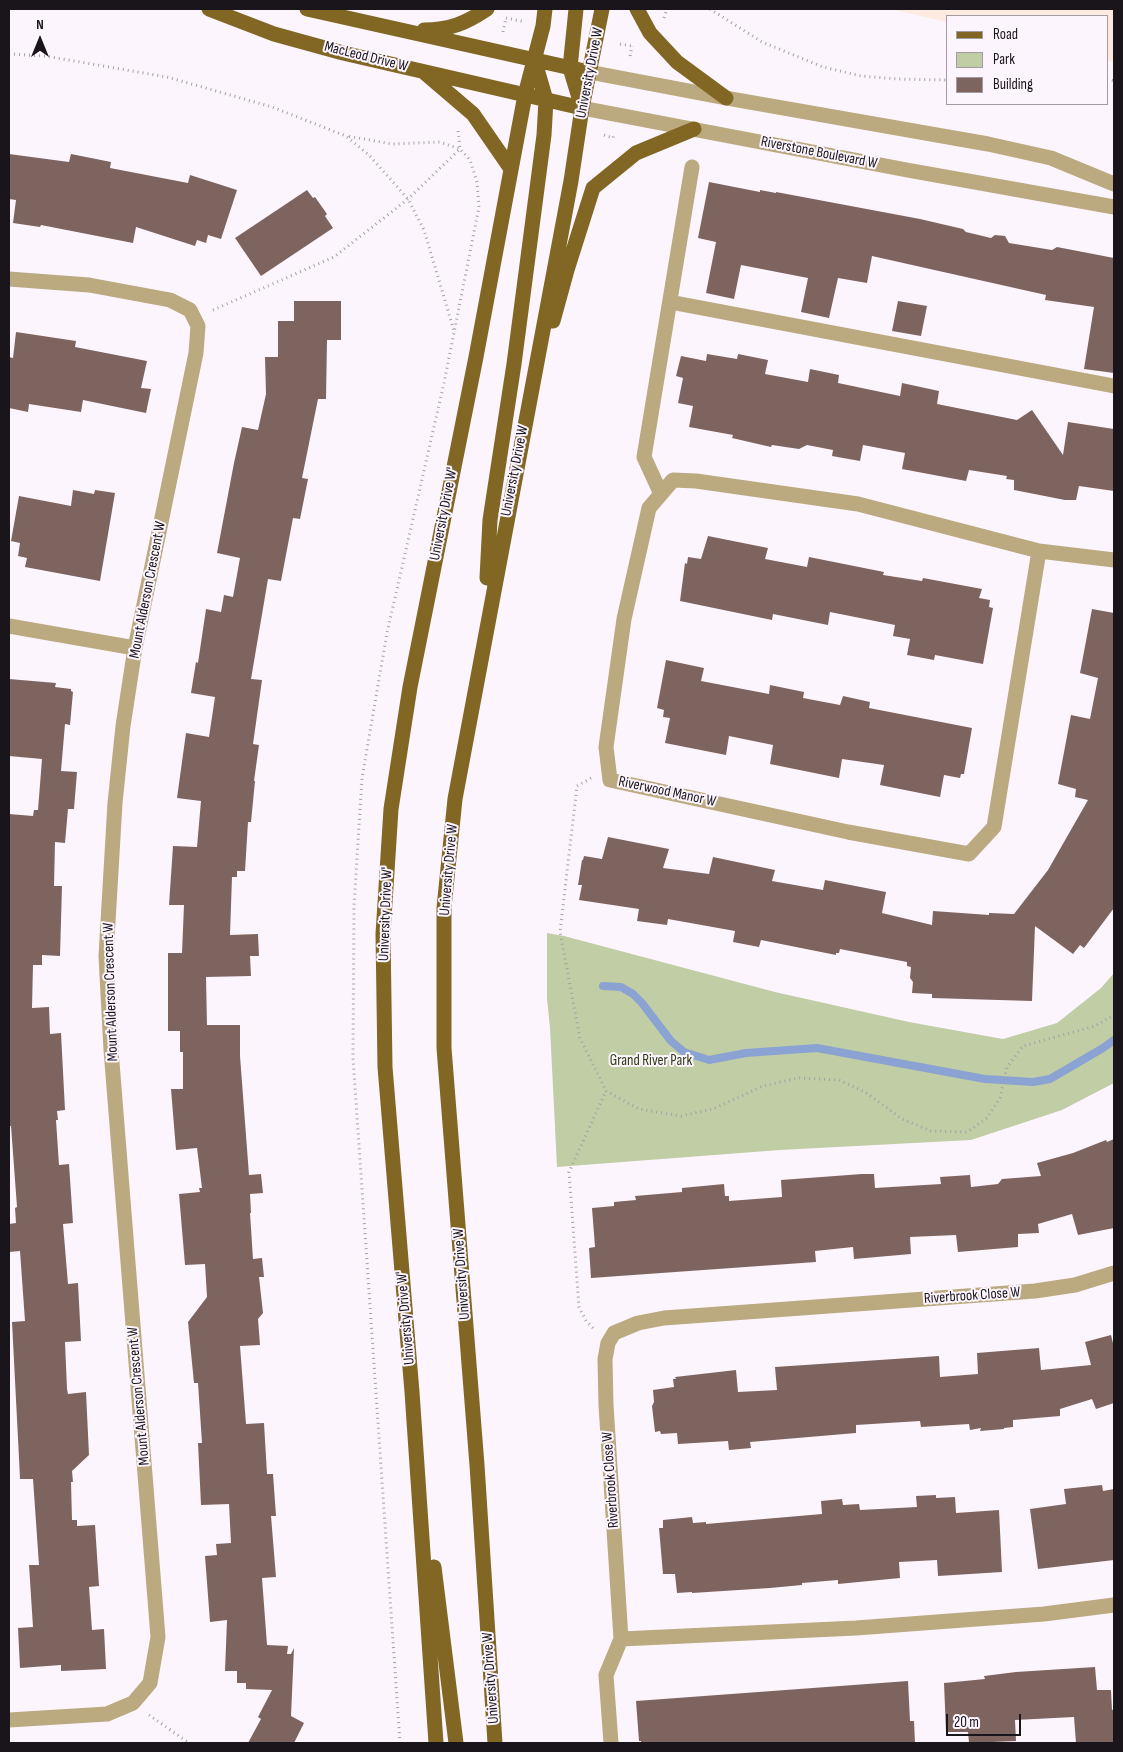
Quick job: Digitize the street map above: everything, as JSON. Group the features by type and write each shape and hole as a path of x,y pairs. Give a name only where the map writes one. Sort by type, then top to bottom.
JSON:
{"main road":[{"name":"MacLeod Drive W","path":"209,9 274,34 344,53 525,94"},
{"path":"306,9 589,72"},
{"path":"400,30 438,30 460,25 487,9"},
{"path":"525,94 543,26 545,9"},
{"path":"576,9 570,68 582,108"},
{"name":"University Drive W","path":"495,1743 475,1445 444,1048 444,908 455,799 522,433 571,181 582,108 602,9"},
{"path":"637,9 650,33 677,62 726,98"},
{"path":"486,629 490,520 514,364 543,144 546,100 534,60"},
{"path":"422,71 473,114 511,169"},
{"name":"Riverstone Boulevard W","path":"525,94 582,108"},
{"name":"University Drive W'","path":"436,1743 412,1392 385,1067 383,934 391,809 410,687 525,94"},
{"path":"522,433 567,270 593,188 636,153 694,129"},
{"path":"412,1392 456,1743"}],"street":[{"path":"589,72 997,146 1051,158 1114,184"},
{"name":"Riverstone Boulevard W","path":"582,108 1114,207"},
{"path":"661,494 644,457 692,167"},
{"path":"9,279 90,285 170,300 190,310 194,318"},
{"path":"670,302 1114,386"},
{"name":"Mount Alderson Crescent W","path":"9,1720 107,1714 132,1703 150,1683 158,1637 112,1060 106,956 115,802 123,726 136,648 196,353 198,326 194,318"},
{"name":"Riverwood Manor W","path":"1039,550 994,827 969,854 848,832 610,780 606,747 624,619 649,508 673,480 696,481 858,504 1039,550 1114,560"},
{"path":"9,626 136,648"},
{"name":"Riverbrook Close W","path":"621,1640 606,1405 605,1359 608,1343 614,1333 638,1323 664,1318 1035,1291 1075,1285 1114,1273"},
{"path":"610,1743 606,1675 621,1640 856,1628 1044,1614 1114,1605"}],"path":[{"path":"710,9 762,42 792,56 823,67 861,76 946,80"},
{"path":"506,18 527,22"},
{"path":"620,44 632,46 637,43"},
{"path":"630,56 632,46"},
{"path":"9,54 45,56 167,77 272,106 346,136 392,144 440,142 460,149 408,199 334,258 194,318"},
{"path":"346,136 369,156 408,199 424,230 454,331"},
{"path":"612,138 617,144"},
{"path":"609,768 577,786 560,932 580,1038 606,1092 639,1109 681,1116 713,1109 764,1086 798,1078 839,1080 865,1092 902,1119 931,1131 967,1132 987,1118 1000,1098 1007,1067 1023,1046 1095,1026 1114,1016"},
{"path":"606,1092 570,1172 579,1308 586,1321 608,1343"},
{"path":"132,1703 189,1743"}],"shaded area":[{"path":"890,9 1114,9 1114,62 1108,60 1108,15 946,15 946,22"}],"green space":[{"name":"Grand River Park","path":"547,933 775,992 909,1022 1003,1039 1057,1023 1101,988 1114,973 1114,1083 1062,1110 971,1140 780,1150 557,1167 547,999"}],"building":[{"path":"9,154 69,162 71,154 111,162 110,168 188,183 190,175 237,190 221,239 208,235 206,243 197,240 195,246 136,227 133,243 41,225 40,227 13,223 16,200 9,199"},
{"path":"709,182 760,192 760,190 776,192 920,219 991,238 995,235 1005,236 1009,243 1052,250 1057,247 1114,258 1114,373 1084,369 1094,307 1045,300 1046,295 872,256 867,283 838,278 829,318 801,312 808,278 741,265 734,299 706,293 716,242 698,238"},
{"path":"307,190 313,198 315,197 327,214 325,216 333,228 261,276 235,238"},
{"path":"294,301 341,301 341,340 327,340 326,399 318,399 302,478 308,479 300,519 293,518 281,581 268,579 251,679 262,680 253,744 259,745 251,822 248,822 245,871 237,871 237,877 232,877 230,935 258,934 259,956 250,956 251,976 206,977 207,1025 240,1025 240,1056 249,1175 261,1174 263,1193 250,1194 253,1259 262,1258 264,1277 259,1277 263,1313 258,1319 260,1345 240,1346 246,1424 264,1423 267,1474 273,1474 276,1516 271,1516 276,1577 262,1578 267,1645 288,1646 287,1654 291,1654 294,1648 291,1716 304,1723 294,1743 248,1743 261,1719 258,1717 272,1690 246,1689 246,1683 237,1683 237,1671 225,1671 227,1620 210,1622 205,1556 217,1555 216,1544 231,1543 229,1504 201,1505 198,1443 202,1443 198,1383 194,1383 188,1322 207,1297 205,1264 185,1265 179,1194 200,1192 199,1188 202,1188 197,1148 176,1150 171,1089 183,1089 183,1052 180,1052 180,1031 168,1031 168,953 182,953 184,905 169,905 173,846 197,847 201,801 177,798 186,733 209,737 215,697 191,693 196,662 198,663 206,609 221,612 224,595 233,597 240,558 217,553 234,463 242,427 258,430 266,394 265,357 278,357 278,321 294,321"},
{"path":"898,301 927,306 921,336 892,331"},
{"path":"16,332 76,341 75,347 147,361 141,388 151,389 146,413 83,400 81,412 29,404 28,412 9,408 9,357 13,358"},
{"path":"707,354 737,359 738,354 768,360 765,374 808,382 810,369 839,375 838,383 900,396 902,383 939,391 937,404 1017,420 1032,410 1063,455 1068,422 1114,429 1114,491 1079,486 1076,500 1065,500 1014,490 1014,480 1006,479 1007,476 969,470 966,481 902,469 905,453 863,445 860,461 832,456 833,450 807,445 799,449 772,445 771,447 732,438 733,435 689,427 693,406 678,403 683,378 676,376 681,356 706,361"},
{"path":"73,490 94,494 95,490 115,493 100,581 25,567 27,558 18,556 20,543 11,541 19,496 71,506"},
{"path":"708,536 768,548 765,559 807,567 809,557 884,572 883,575 922,581 923,578 982,589 979,598 990,600 989,607 993,608 983,664 935,655 934,660 907,655 910,639 893,636 895,625 830,612 828,625 773,614 772,620 680,601 685,563 687,564 688,557 701,559"},
{"path":"1092,609 1114,613 1114,908 1084,948 1080,945 1073,954 1035,926 1032,1001 932,998 932,994 912,993 911,967 907,966 907,962 840,949 836,955 761,940 759,947 733,942 735,931 668,919 667,925 637,921 639,909 579,900 582,885 578,885 582,860 584,856 602,859 608,837 669,849 663,868 709,874 713,857 775,870 772,881 823,890 825,880 886,892 882,913 932,925 933,911 989,915 989,913 1014,914 1048,870 1088,800 1075,797 1076,789 1058,784 1071,715 1090,719 1098,678 1080,673"},
{"path":"666,660 704,668 701,681 769,694 770,685 804,692 803,698 840,705 843,696 870,702 869,708 972,728 964,774 961,774 960,778 944,775 940,797 880,785 884,765 842,759 839,778 770,764 773,745 729,736 726,755 665,743 670,718 663,717 664,710 657,708"},
{"path":"9,679 56,683 55,687 71,689 73,692 70,725 65,724 61,771 77,772 74,809 68,809 65,843 55,842 54,886 62,886 60,956 42,955 42,965 33,965 32,1008 49,1007 50,1034 61,1033 65,1110 57,1111 58,1120 56,1120 59,1165 69,1164 73,1223 63,1224 68,1284 78,1283 81,1341 65,1342 67,1389 68,1394 86,1392 89,1455 72,1471 72,1520 77,1520 77,1526 95,1525 99,1586 89,1587 92,1630 104,1629 106,1669 61,1671 61,1665 20,1668 18,1628 33,1627 29,1565 39,1565 33,1479 20,1479 12,1322 25,1321 20,1251 9,1252 9,1224 16,1223 15,1208 17,1207 11,1126 9,1126 9,814 33,816 34,810 38,810 42,759 9,756"},
{"path":"1114,1139 1114,1228 1078,1235 1072,1214 1038,1224 1039,1233 1018,1234 1018,1247 958,1252 956,1235 910,1237 911,1254 854,1259 853,1247 815,1251 816,1262 591,1278 589,1248 595,1247 592,1208 614,1206 614,1202 636,1200 635,1196 682,1192 682,1188 724,1184 725,1196 729,1196 729,1201 782,1197 781,1180 862,1174 874,1174 875,1188 941,1184 940,1177 970,1175 971,1187 998,1184 1002,1179 1041,1176 1037,1163"},
{"path":"1111,1335 1114,1347 1114,1403 1096,1409 1092,1399 1060,1409 1060,1416 1013,1420 1013,1427 1004,1429 980,1431 981,1428 970,1430 969,1424 921,1427 920,1421 856,1425 856,1433 750,1442 751,1448 729,1450 728,1441 678,1444 677,1433 661,1434 660,1431 655,1432 652,1406 654,1402 653,1390 674,1387 673,1379 676,1379 675,1377 736,1370 738,1392 777,1390 775,1367 939,1356 940,1377 978,1374 977,1353 1039,1348 1041,1370 1091,1365 1085,1342"},
{"path":"1102,1485 1103,1491 1114,1489 1114,1560 1038,1569 1030,1509 1066,1504 1064,1489"},
{"path":"936,1495 936,1498 955,1497 956,1513 999,1510 1002,1572 938,1576 937,1560 899,1562 900,1578 838,1584 838,1580 770,1588 692,1593 677,1593 675,1574 663,1574 659,1528 663,1528 663,1520 692,1517 693,1523 706,1522 706,1524 822,1514 821,1501 842,1499 843,1505 859,1504 860,1510 917,1507 916,1496"},
{"path":"1095,1667 1097,1690 1111,1690 1112,1710 1114,1709 1114,1743 1076,1743 1074,1717 1015,1720 1016,1741 969,1743 968,1732 946,1732 944,1683 985,1679 984,1676 1016,1672"},
{"path":"908,1681 910,1721 914,1721 915,1743 641,1743 639,1741 636,1701"}],"waterway":[{"path":"603,986 621,987 633,994 671,1041 684,1052 709,1060 746,1053 817,1048 985,1079 1033,1082 1050,1079 1114,1040"}]}
